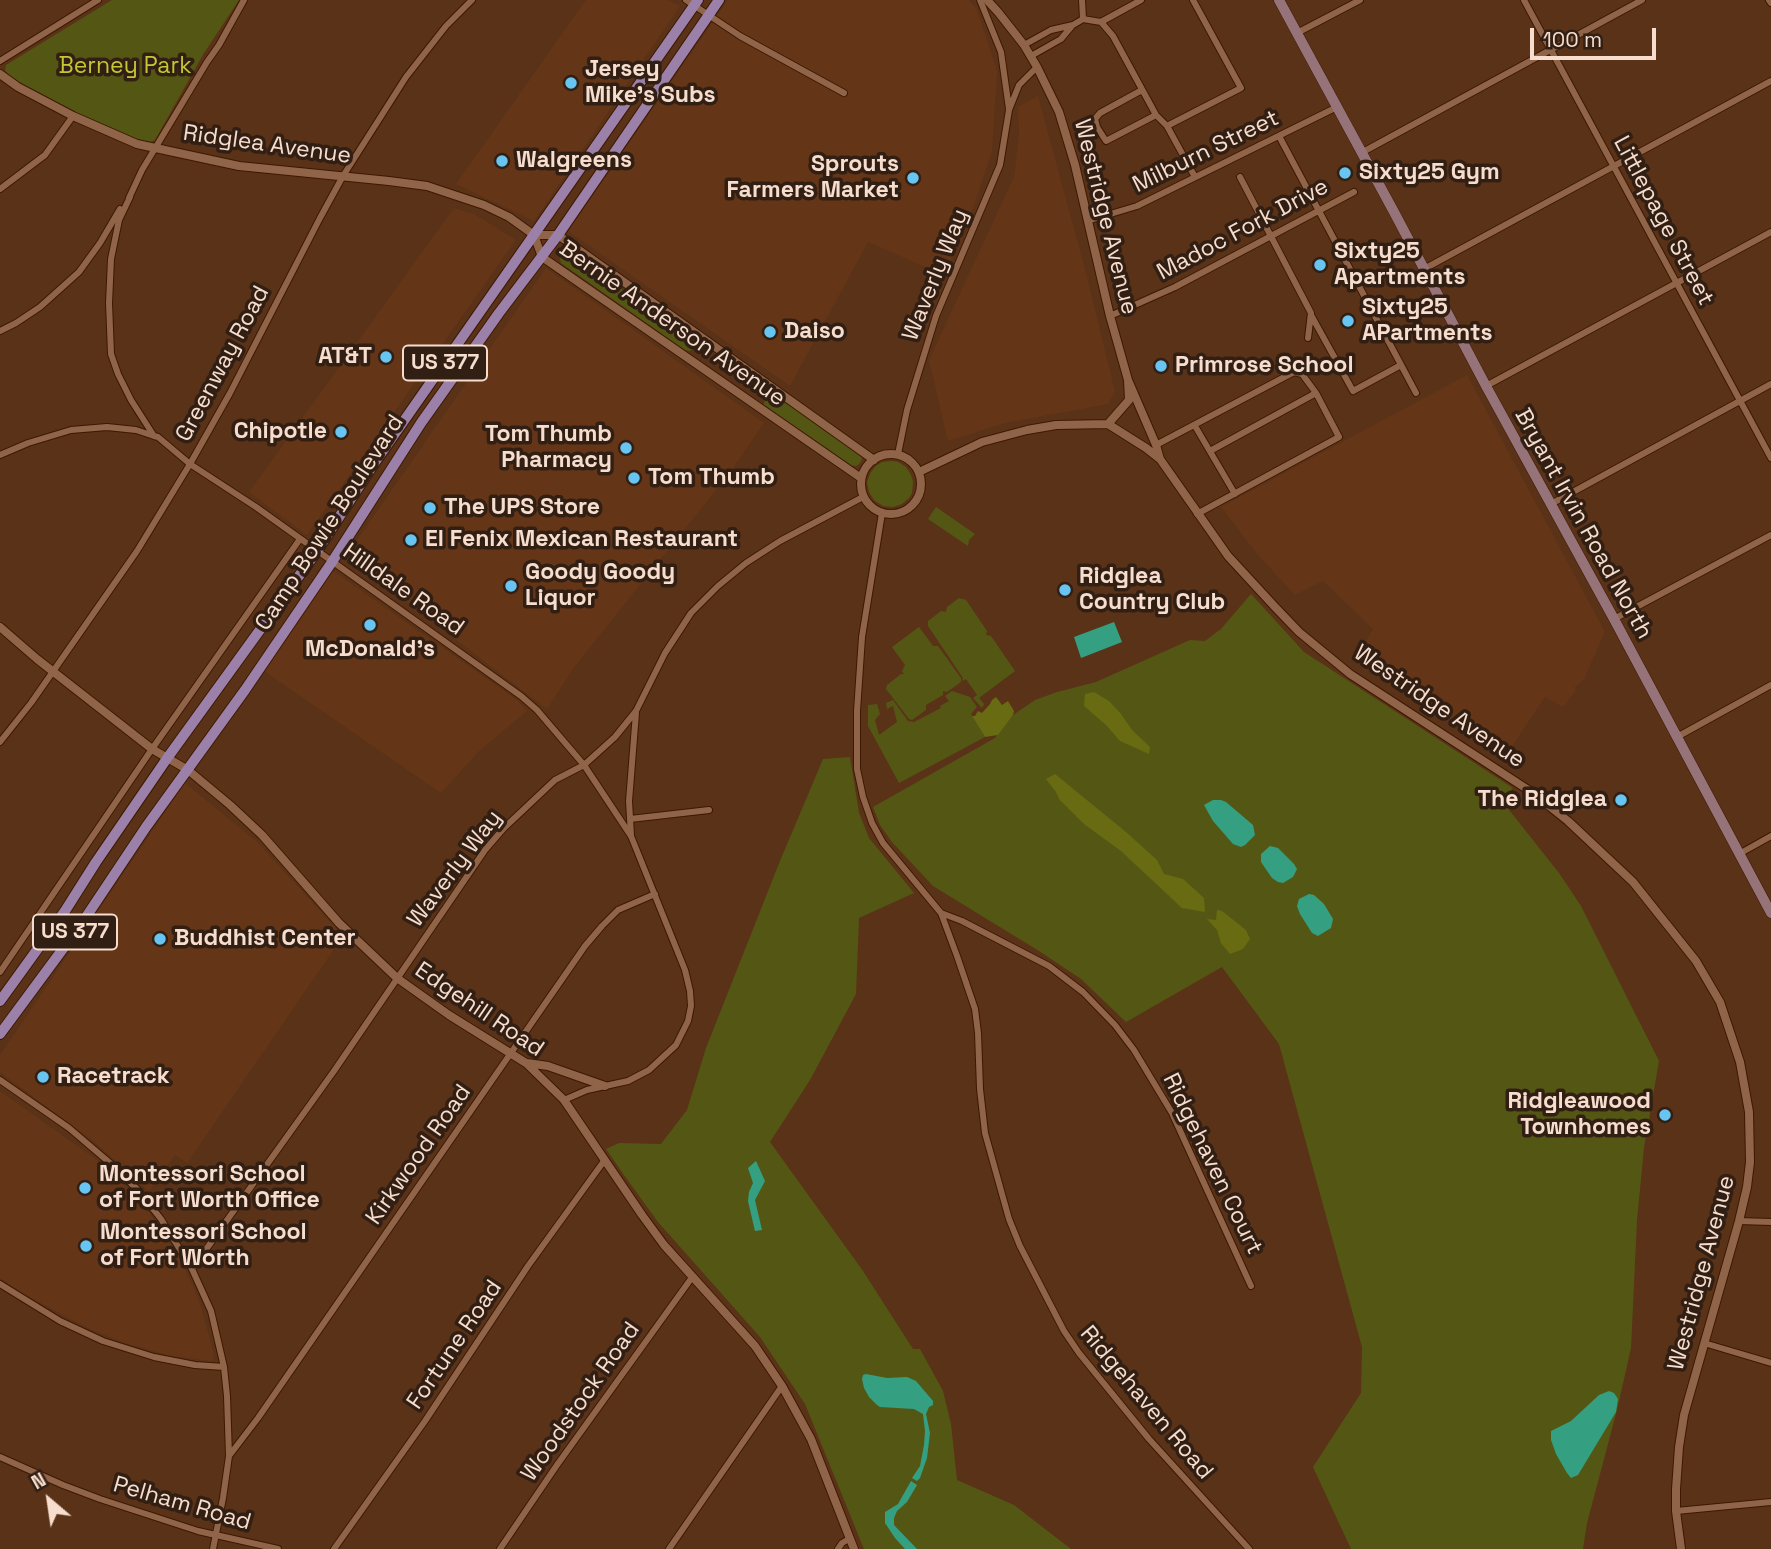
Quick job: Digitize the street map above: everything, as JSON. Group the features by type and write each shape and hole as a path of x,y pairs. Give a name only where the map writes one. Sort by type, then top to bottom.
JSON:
{"main road":[{"name":"Camp Bowie Boulevard","path":"0,1034 82,923 146,827 245,690 332,562 421,423 558,235 719,0"},
{"path":"1279,0 1337,107"},
{"name":"Camp Bowie Boulevard","path":"0,1001 65,911 168,757 317,551 693,2"},
{"name":"Bryant Irvin Road North","path":"1337,107 1771,913"},
{"path":"421,423 443,385 437,374"},
{"path":"65,911 82,923"}],"street":[{"path":"0,61 98,0"},
{"path":"0,331 40,307 79,272 130,197 142,170 244,0"},
{"name":"Greenway Road","path":"0,742 137,551 190,464 343,176 406,77 446,26 472,0"},
{"name":"Waverly Way","path":"980,0 1001,52 1009,110"},
{"name":"Westridge Avenue","path":"987,0 1024,45 1059,112 1075,165 1110,316 1128,380 1160,459 1197,514 1228,556 1299,632 1350,674 1533,793 1568,821 1633,882 1684,945 1708,979 1720,1002 1740,1062 1749,1112 1750,1162 1739,1221 1684,1415 1679,1447 1676,1511 1681,1549"},
{"path":"1082,0 1083,19"},
{"path":"1101,22 1141,0"},
{"path":"1167,127 1241,88 1193,0"},
{"path":"1297,33 1360,0"},
{"name":"Littlepage Street","path":"1524,0 1771,458"},
{"path":"1361,153 1642,0"},
{"path":"693,2 740,36 844,93"},
{"path":"1024,45 1051,30 1073,25 1083,19 1101,22 1114,36 1156,115 1167,127 1195,177"},
{"path":"1031,57 1061,39 1073,25"},
{"name":"Waverly Way","path":"898,454 907,410 936,316 1000,165 1009,110 1019,85 1037,67"},
{"name":"Ridglea Avenue","path":"0,74 18,87 73,116 137,144 239,166 427,186 492,208 534,235"},
{"path":"1424,269 1771,81"},
{"path":"1142,90 1100,113 1096,119 1097,127 1106,141 1156,115"},
{"name":"Milburn Street","path":"1087,221 1137,206 1337,107"},
{"path":"0,189 45,155 73,116"},
{"path":"1279,136 1416,393"},
{"path":"1240,177 1353,391 1401,365"},
{"name":"Madoc Fork Drive","path":"1110,316 1175,287 1354,192"},
{"name":"Hilldale Road","path":"130,197 119,220 111,259 111,354 131,400 154,436 521,696 537,710 584,765 631,836 685,970 691,1006 688,1021 676,1045 649,1070 628,1081 587,1090 564,1100"},
{"path":"1486,386 1771,232"},
{"name":"Bernie Anderson Avenue","path":"861,478 542,257 534,235 558,235 874,460"},
{"path":"1308,338 1311,313"},
{"path":"1156,445 1294,372 1301,374 1316,393 1339,437 1197,514"},
{"path":"1108,424 1129,400 1128,380"},
{"path":"1551,504 1771,384"},
{"path":"1210,451 1316,393"},
{"path":"919,472 965,449 1008,434 1056,425 1108,424 1160,459"},
{"path":"1195,426 1235,494"},
{"path":"0,455 71,430 107,427 136,430 154,436"},
{"path":"898,454 915,465 919,472 920,494 913,505 901,512 882,513 871,507 863,497 861,478 874,460 898,454"},
{"name":"Waverly Way","path":"192,1269 334,1071 485,850 504,828 555,780 584,765 605,748 636,711 665,653 691,613 718,586 746,563 780,541 863,497"},
{"name":"Ridgehaven Road","path":"882,513 862,637 857,711 857,769 863,797 883,843 941,913 975,1009 985,1133 1009,1219 1020,1246 1079,1353 1149,1439 1249,1549"},
{"path":"1614,619 1771,535"},
{"path":"0,972 300,539"},
{"name":"Edgehill Road","path":"0,627 152,749 188,770 254,827 339,923 397,978 440,1009 526,1063 564,1100 664,1245 755,1346 782,1386 811,1439 854,1549"},
{"path":"1677,737 1771,685"},
{"name":"Hilldale Road","path":"631,836 629,801 636,711"},
{"path":"630,819 709,810"},
{"path":"1739,854 1771,836"},
{"name":"Kirkwood Road","path":"229,1456 585,946 618,910 655,894"},
{"name":"Ridgehaven Court","path":"941,913 1049,966 1083,992 1115,1025 1134,1050 1172,1113 1251,1286"},
{"path":"526,1063 548,1066 605,1086"},
{"path":"0,1080 69,1128 138,1189 162,1219 192,1269 211,1311 224,1367 229,1419 229,1456 213,1549"},
{"name":"Fortune Road","path":"334,1549 604,1160"},
{"path":"1739,1221 1771,1223"},
{"name":"Woodstock Road","path":"499,1549 693,1276"},
{"path":"0,1284 60,1321 103,1341 154,1357 195,1365 224,1367"},
{"path":"1704,1343 1771,1363"},
{"path":"669,1549 782,1386"},
{"name":"Pelham Road","path":"0,1457 100,1499 198,1531 278,1549"},
{"path":"1676,1511 1771,1502"},
{"path":"838,1549 849,1539"}],"shaded area":[{"path":"586,0 668,0 680,6 534,221 456,184"},
{"path":"728,0 969,0 976,8 997,71 992,151 968,223 944,275 868,242 790,386 568,231"},
{"path":"1038,96 1115,392 1108,404 1005,423 948,441 929,360 1014,177 1019,134 1018,107"},
{"path":"454,208 474,214 516,240 307,535 249,492"},
{"path":"546,268 764,423 728,475 575,666 547,709 346,556"},
{"path":"1467,375 1605,632 1584,679 1574,688 1576,690 1563,707 1545,697 1506,755 1356,657 1373,629 1323,581 1295,595 1258,555 1221,507"},
{"path":"333,571 517,700 527,711 478,752 441,793 264,671"},
{"path":"1094,692 1109,701 1121,714 1132,730 1150,747 1149,754 1120,741 1084,706 1085,694"},
{"path":"996,697 1002,705 1008,701 1014,711 1013,715 998,735 985,737 972,716 978,711 982,713"},
{"path":"1055,774 1157,860 1164,874 1183,879 1204,898 1205,912 1182,908 1121,851 1084,824 1059,799 1046,779"},
{"path":"185,783 257,842 343,936 187,1163 175,1155 149,1192 92,1140 0,1072 0,1055"},
{"path":"1217,910 1246,930 1250,939 1243,949 1230,954 1221,943 1217,930 1207,919 1216,920"},
{"name":"Montessori School of Fort Worth","path":"0,1091 100,1162 141,1202 180,1259 194,1289 214,1355 212,1361 171,1356 125,1343 90,1329 20,1292 0,1278"}],"green space":[{"name":"Berney Park","path":"112,0 239,0 204,53 155,140 150,142 99,126 18,83 5,71 6,65"},
{"path":"568,253 692,337 694,347 690,351 685,350 561,263 562,254"},
{"path":"769,393 856,451 862,459 859,464 851,465 764,405 765,396"},
{"path":"892,461 906,467 913,482 909,498 893,507 883,506 874,500 867,482 876,466"},
{"path":"936,507 975,534 969,540 968,546 928,519"},
{"path":"1251,594 1304,652 1513,788 1502,801 1559,873 1581,906 1659,1061 1644,1148 1637,1220 1631,1348 1587,1523 1583,1549 1351,1549 1313,1467 1361,1393 1362,1347 1279,1044 1222,967 1126,1022 1081,979 933,886 892,842 880,825 873,807 995,738 1013,715 1035,700 1096,682 1190,640 1205,641 1221,629"},
{"path":"959,598 966,600 987,631 986,635 991,636 1015,671 979,698 984,704 982,708 973,698 977,695 966,679 962,681 963,678 928,626 928,621 941,611 946,612 947,607"},
{"path":"919,627 933,646 938,646 961,678 961,682 947,692 943,691 943,695 926,705 926,710 912,720 886,689 887,685 904,674 902,671 905,665 892,647"},
{"path":"952,691 970,697 977,707 971,714 985,737 899,783 868,726 868,705 877,704 880,714 875,720 879,735 897,722 893,706 887,709 886,703 893,700 908,721 914,722 941,708 940,706 949,701 945,696"},
{"path":"850,757 859,813 869,838 914,893 859,918 856,994 810,1080 770,1142 863,1271 913,1349 920,1349 943,1391 951,1424 957,1480 1014,1505 1071,1549 864,1549 805,1404 760,1337 658,1222 606,1149 619,1143 661,1144 687,1110 706,1048 823,759"}],"water":[{"path":"1114,622 1122,642 1081,658 1074,637"},
{"path":"1213,800 1226,802 1253,825 1255,835 1245,845 1241,847 1233,844 1213,821 1204,805"},
{"path":"1270,846 1278,848 1297,869 1293,877 1283,883 1272,878 1261,862 1261,854"},
{"path":"1309,894 1324,904 1333,919 1331,928 1318,936 1312,933 1297,906 1299,899"},
{"path":"756,1161 765,1181 755,1200 762,1230 755,1231 748,1201 753,1183 748,1168"},
{"path":"866,1374 887,1378 907,1377 916,1381 933,1401 926,1414 930,1433 927,1458 917,1481 912,1478 920,1466 924,1445 923,1414 914,1409 877,1405 864,1388 862,1379"},
{"path":"1609,1391 1618,1399 1616,1412 1578,1475 1571,1478 1556,1454 1551,1431 1571,1421 1599,1395"},
{"path":"911,1481 917,1485 894,1518 894,1525 917,1549 905,1549 885,1523 885,1512 898,1504"}],"place":[{"name":"Jersey Mike's Subs","path":"571,83"},
{"name":"Walgreens","path":"502,161"},
{"name":"Sixty25 Gym","path":"1345,173"},
{"name":"Sprouts Farmers Market","path":"913,178"},
{"name":"Sixty25 Apartments","path":"1320,265"},
{"name":"Sixty25 APartments","path":"1348,321"},
{"name":"Daiso","path":"770,332"},
{"name":"AT&T","path":"386,357"},
{"name":"Primrose School","path":"1161,366"},
{"name":"Chipotle","path":"341,432"},
{"name":"Tom Thumb Pharmacy","path":"626,448"},
{"name":"Tom Thumb","path":"634,478"},
{"name":"The UPS Store","path":"430,508"},
{"name":"El Fenix Mexican Restaurant","path":"411,540"},
{"name":"Goody Goody Liquor","path":"511,586"},
{"name":"Ridglea Country Club","path":"1065,590"},
{"name":"McDonald's","path":"370,625"},
{"name":"The Ridglea","path":"1621,800"},
{"name":"Buddhist Center","path":"160,939"},
{"name":"Racetrack","path":"43,1077"},
{"name":"Ridgleawood Townhomes","path":"1665,1115"},
{"name":"Montessori School of Fort Worth Office","path":"85,1188"},
{"name":"Montessori School of Fort Worth","path":"86,1246"}]}
